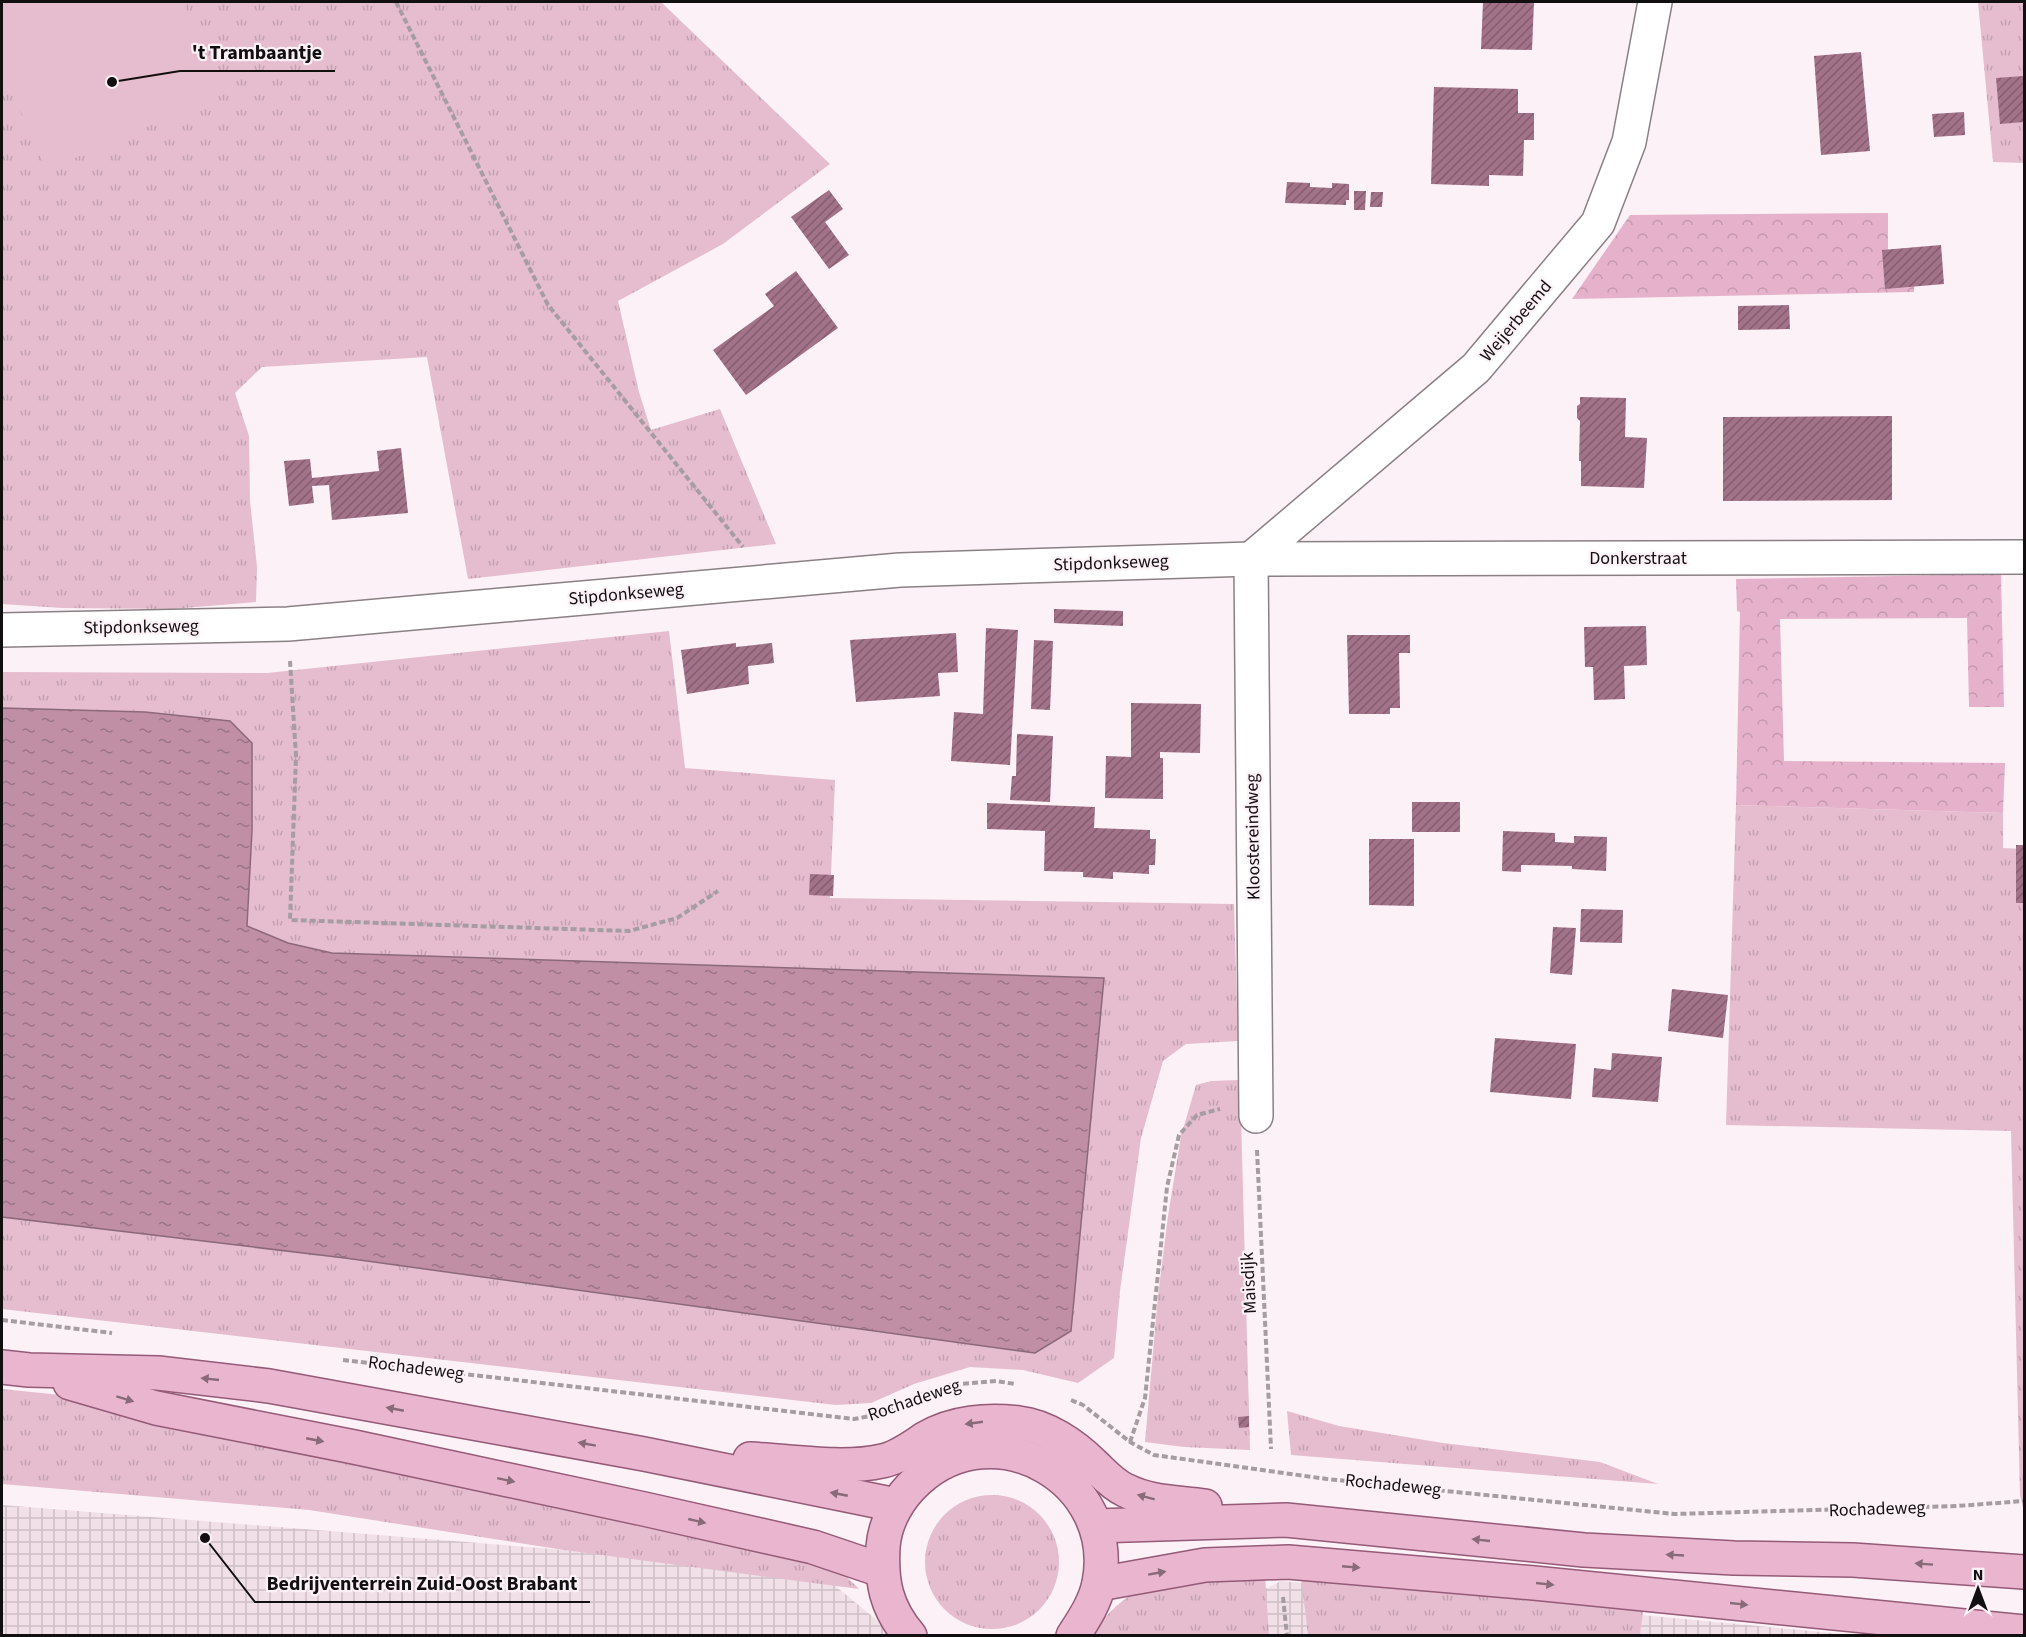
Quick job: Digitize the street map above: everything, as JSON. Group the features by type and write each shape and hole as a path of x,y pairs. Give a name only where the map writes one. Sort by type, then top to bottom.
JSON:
{"main road":[{"path":"15,1368 158,1373 268,1386 644,1454 896,1505"},
{"path":"15,1368 156,1408 354,1447 644,1509 813,1547 882,1570"},
{"path":"644,1454 861,1465 885,1461 949,1428 973,1422 998,1420 1022,1423 1058,1437 1078,1450 1123,1490 1145,1499 1198,1505 1286,1520 1584,1550 1734,1558 1853,1560 2025,1572"},
{"path":"910,1635 894,1613 885,1590 882,1570 884,1535 896,1505 909,1488 925,1474 942,1463 963,1455 983,1452 1002,1452 1022,1456 1042,1464 1059,1475 1075,1490 1087,1507 1096,1526 1101,1555 1099,1584 1089,1612 1073,1635"},
{"path":"1096,1526 1286,1520"},
{"path":"1099,1584 1205,1565 1288,1562 1534,1583 2025,1632"}],"street":[{"name":"Weijerbeemd","path":"1251,559 1476,368 1598,224 1629,142 1655,2"},
{"name":"Donkerstraat","path":"1251,559 2025,557"},
{"name":"Stipdonkseweg","path":"2,630 288,624 900,570 1251,559"},
{"name":"Kloostereindweg","path":"1251,559 1256,1116"}],"path":[{"path":"396,2 548,305 771,581"},
{"path":"288,624 296,756 290,920 628,932 677,918 718,891"},
{"path":"1131,1442 1145,1398 1167,1187 1179,1136 1197,1115 1220,1109 1256,1116"},
{"name":"Maisdijk","path":"1256,1116 1271,1449"},
{"path":"2,1320 120,1334"},
{"name":"Rochadeweg","path":"333,1359 854,1419 881,1414 925,1393 949,1385 996,1381 1018,1384"},
{"name":"Rochadeweg","path":"1062,1396 1083,1405 1131,1442 1154,1455 1327,1479 1674,1514 1957,1506 2025,1501"},
{"path":"1283,1594 1287,1635"}],"shaded area":[{"path":"2,1505 816,1570 895,1635 2,1635"},
{"path":"1281,1581 1853,1635 1169,1636"}],"green space":[{"path":"2,2 661,2 830,164 723,244 618,301 639,392 651,430 720,409 776,544 468,579 427,357 262,367 235,393 249,436 250,501 257,567 256,602 173,609 62,608 2,604"},
{"path":"2,2 182,2 223,94 47,170 2,70"},
{"path":"1978,2 2024,2 2024,163 1993,162"},
{"path":"1888,213 1888,258 1915,259 1914,292 1572,299 1630,215"},
{"path":"2001,574 2004,707 1969,707 1967,618 1780,619 1784,761 2005,763 2003,813 1736,805 1740,612 1737,611 1736,579"},
{"path":"669,631 685,768 835,780 830,898 1234,904 1238,1041 1186,1044 1163,1061 1141,1138 1120,1291 1114,1358 1078,1383 1023,1370 970,1367 914,1384 871,1403 836,1405 2,1309 2,1217 345,1258 332,953 288,943 247,926 252,830 252,743 145,712 2,708 2,672 267,673"},
{"path":"1736,805 2003,813 2003,848 2024,849 2024,1512 2020,1495 2011,1131 1726,1125"},
{"path":"1240,1080 1250,1450 1184,1447 1145,1442 1158,1296 1181,1136 1196,1085 1211,1081"},
{"path":"2,1389 61,1395 840,1570 859,1589 564,1550 309,1510 2,1484"},
{"path":"1287,1411 1339,1426 1443,1443 1600,1462 1658,1484 1291,1455"},
{"path":"992,1495 1018,1500 1040,1514 1054,1536 1059,1562 1054,1588 1040,1610 1018,1624 992,1629 966,1624 944,1610 930,1588 925,1562 930,1536 944,1514 966,1500"},
{"path":"1265,1576 1269,1635 1089,1636 1123,1600 1150,1587 1182,1581"},
{"path":"1301,1577 1643,1611 1640,1635 1308,1635"}],"water":[{"path":"2,708 145,712 230,721 252,743 252,830 247,926 288,943 332,953 1104,978 1071,1331 1035,1353 345,1258 2,1217"}],"building":[{"path":"1483,2 1534,2 1532,50 1481,49"},
{"path":"1861,52 1870,151 1821,155 1814,56"},
{"path":"2024,76 2024,122 2000,124 1996,78"},
{"path":"1434,87 1518,89 1518,113 1534,113 1534,140 1524,140 1523,176 1489,175 1489,186 1431,184"},
{"path":"1964,112 1965,135 1934,137 1932,114"},
{"path":"1287,182 1310,183 1310,187 1332,188 1332,183 1349,184 1349,200 1346,200 1346,205 1285,203"},
{"path":"829,190 843,209 825,222 849,255 829,269 791,217"},
{"path":"1354,191 1366,191 1365,210 1354,210"},
{"path":"1371,192 1383,192 1382,207 1370,207"},
{"path":"1941,245 1944,284 1885,289 1882,250"},
{"path":"796,271 838,328 746,395 713,350 774,306 765,294"},
{"path":"1789,305 1790,329 1738,330 1738,306"},
{"path":"1580,397 1626,398 1625,437 1647,438 1644,488 1581,486 1580,421 1577,418"},
{"path":"1892,416 1892,500 1723,501 1723,417"},
{"path":"401,448 408,513 332,520 329,485 312,486 314,503 289,506 284,461 310,459 312,478 379,471 377,451"},
{"path":"1054,609 1123,611 1123,626 1054,623"},
{"path":"1646,626 1647,665 1624,666 1625,699 1594,700 1593,667 1585,667 1584,627"},
{"path":"986,628 1018,630 1010,765 951,761 954,712 983,714"},
{"path":"956,633 958,672 938,673 940,696 856,702 850,640"},
{"path":"1347,635 1410,635 1410,653 1399,653 1400,708 1390,708 1390,714 1349,714"},
{"path":"1034,640 1053,641 1050,710 1031,709"},
{"path":"736,643 736,647 772,643 774,663 748,666 749,684 687,694 681,650"},
{"path":"1131,703 1201,704 1200,753 1160,752 1160,758 1163,758 1163,799 1105,798 1106,756 1131,757"},
{"path":"1017,734 1053,736 1050,802 1010,800 1012,776 1016,776"},
{"path":"1412,802 1460,802 1460,832 1412,832"},
{"path":"987,803 1095,807 1094,828 1150,830 1150,839 1156,839 1155,865 1149,865 1149,874 1113,872 1113,879 1083,877 1083,872 1044,871 1045,831 987,829"},
{"path":"1503,831 1555,833 1555,842 1574,843 1574,836 1607,837 1606,871 1572,869 1572,866 1521,865 1521,872 1502,871"},
{"path":"1369,839 1414,839 1414,906 1369,905"},
{"path":"2016,845 2024,845 2024,903 2016,903"},
{"path":"810,874 834,875 833,896 809,895"},
{"path":"1581,909 1623,910 1622,943 1580,942"},
{"path":"1553,927 1576,928 1572,975 1550,973"},
{"path":"1672,989 1728,995 1723,1038 1668,1031"},
{"path":"1495,1038 1576,1044 1571,1099 1490,1092"},
{"path":"1612,1053 1662,1057 1658,1102 1592,1097 1594,1068 1611,1070"},
{"path":"1249,1416 1249,1427 1239,1428 1238,1417"}],"place":[{"name":"'t Trambaantje","path":"112,82"},
{"name":"Bedrijventerrein Zuid-Oost Brabant","path":"205,1538"}]}
